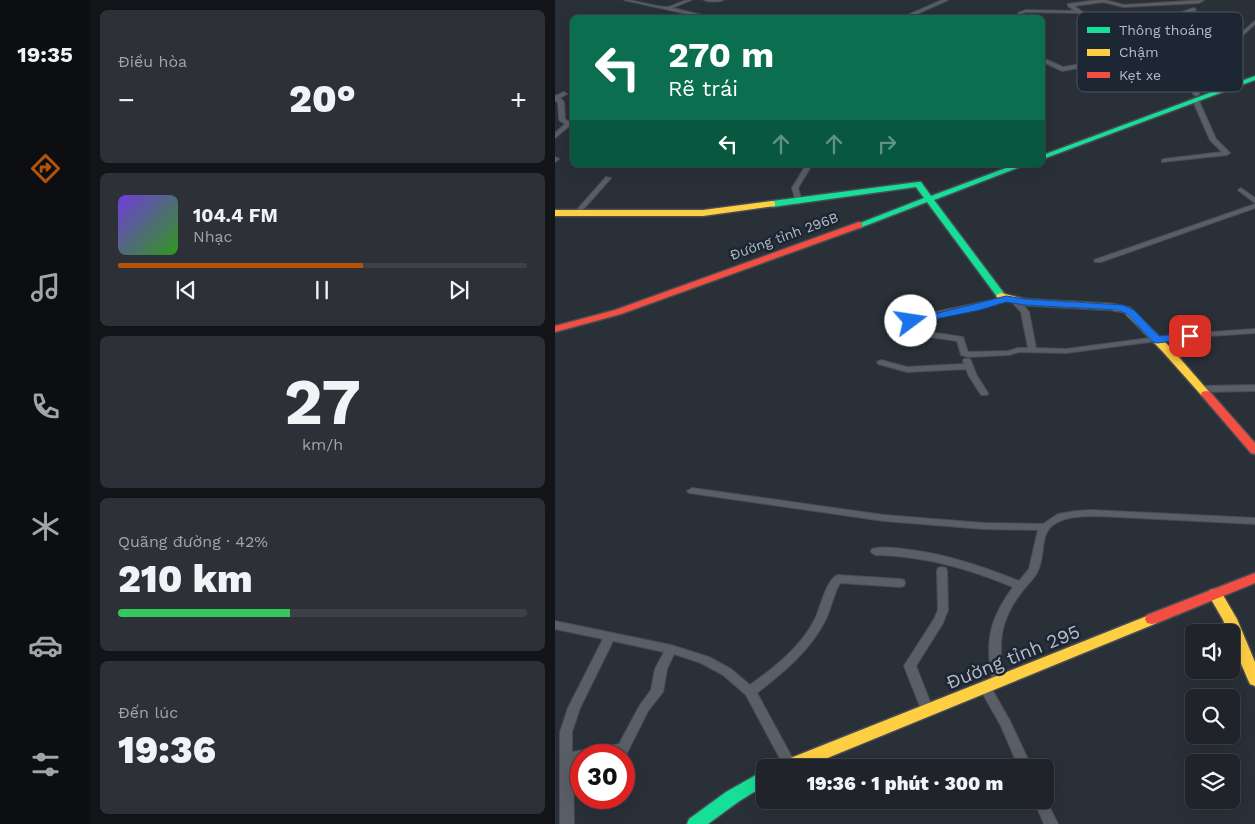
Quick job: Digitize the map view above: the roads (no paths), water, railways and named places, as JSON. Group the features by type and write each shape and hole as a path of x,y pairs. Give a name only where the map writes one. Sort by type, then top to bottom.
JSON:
{"main road":[{"path":"1243,78 1255,73"},
{"path":"1243,82 1255,78"},
{"path":"1045,156 1208,92"},
{"path":"1045,150 1212,92"},
{"name":"Đường tỉnh 296B","path":"555,329 618,312 676,292 999,167"},
{"name":"Đường tỉnh 296B","path":"555,321 660,290 926,196 1015,167"},
{"path":"555,213 703,213 799,202 918,184 994,289 1011,300 1119,307 1131,312 1255,450"},
{"name":"Đường tỉnh 295","path":"804,759 985,687 998,680 1045,664 1255,578"},
{"path":"1215,594 1230,619 1255,680"},
{"path":"695,824 756,782"}],"street":[{"path":"626,0 701,15"},
{"path":"668,8 689,0"},
{"path":"706,0 721,0"},
{"path":"910,15 946,0"},
{"path":"1069,2 1101,0 1124,6 1190,3 1202,0"},
{"path":"1069,2 1078,12"},
{"path":"1190,3 1194,11 1197,12"},
{"path":"1020,13 1026,11 1078,12"},
{"path":"1243,33 1255,22"},
{"path":"1045,61 1062,69 1077,66"},
{"path":"1164,161 1227,153 1213,140 1196,97 1196,92"},
{"path":"555,136 570,123 562,120 562,104 556,98 564,94"},
{"path":"555,105 562,104"},
{"path":"799,202 795,188 808,167"},
{"path":"577,213 608,178"},
{"path":"1241,190 1255,201"},
{"path":"1098,260 1255,206"},
{"path":"904,325 920,318 1011,300 1025,312 1032,350"},
{"path":"890,320 920,333 960,339 964,354 968,355 1032,350 1066,351 1255,331"},
{"path":"968,355 968,366 985,393"},
{"path":"881,362 907,370 968,366"},
{"path":"1201,389 1255,388"},
{"path":"693,491 885,518 984,526 1045,527"},
{"path":"998,680 993,648 1003,610 1033,571 1042,530 1045,527 1065,516 1075,513 1255,522"},
{"path":"876,551 913,553 963,564 1021,586"},
{"path":"927,709 910,666 939,620 943,610 942,571"},
{"path":"750,692 803,649 816,628 834,582 838,578 900,583"},
{"path":"555,625 609,638 671,649 712,664 733,676 750,692 784,759"},
{"path":"567,824 566,732 573,708 609,638"},
{"path":"566,758 623,749 644,708 657,692 661,669 671,649"},
{"path":"985,687 1006,724 1022,759"},
{"path":"1045,809 1051,824"}]}
